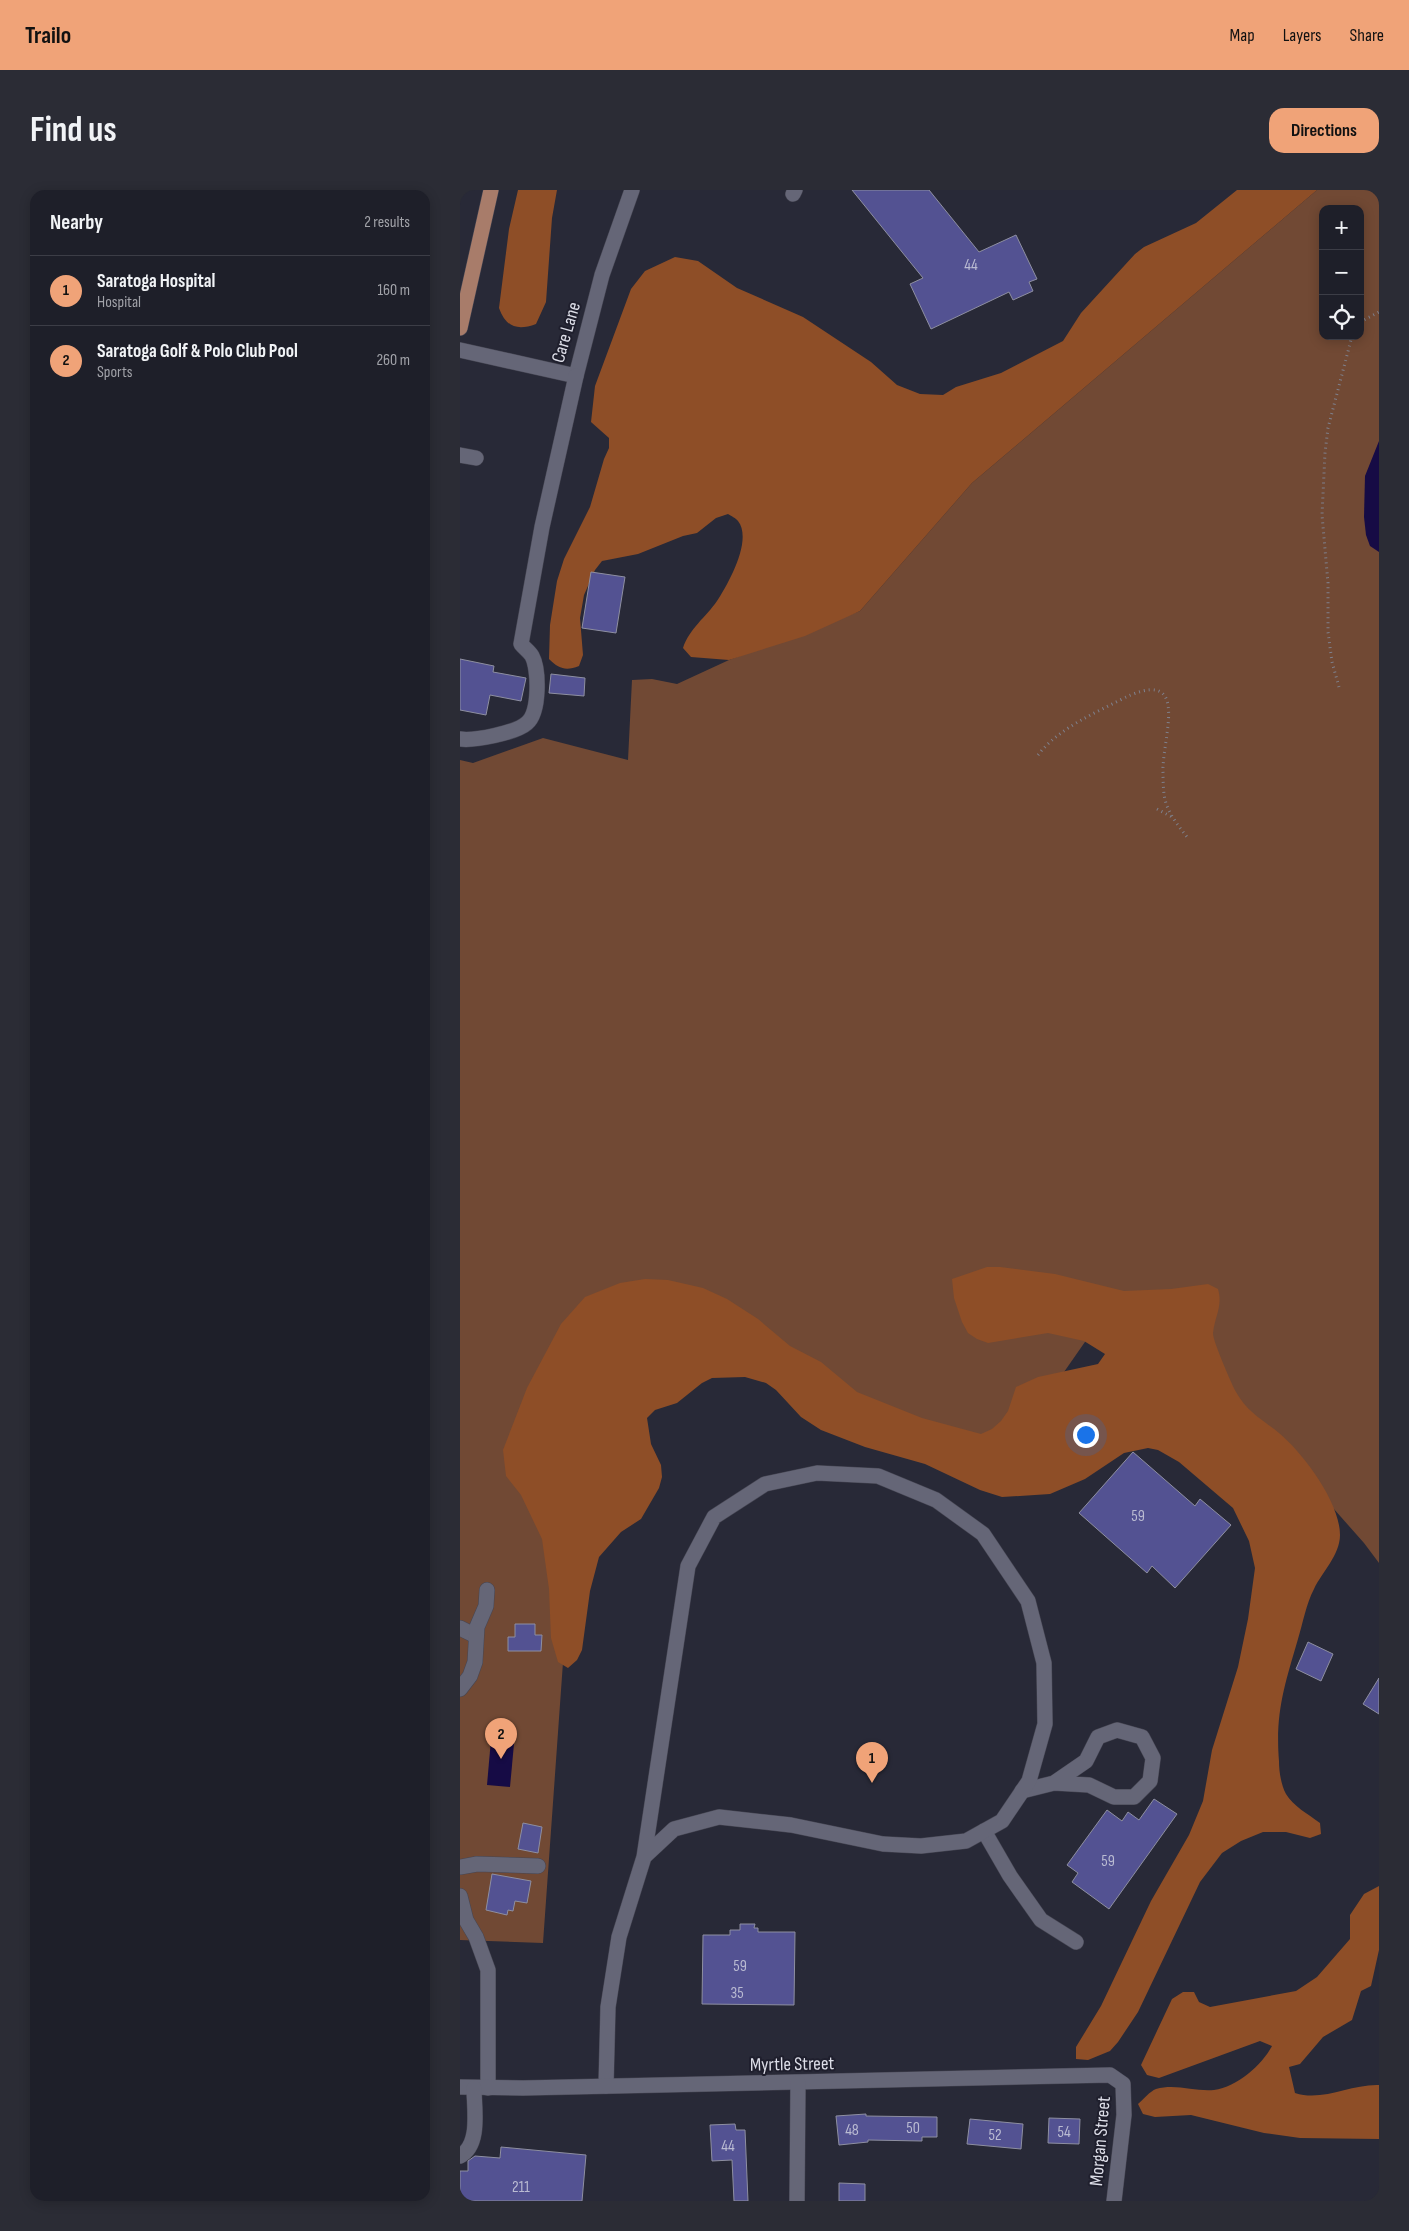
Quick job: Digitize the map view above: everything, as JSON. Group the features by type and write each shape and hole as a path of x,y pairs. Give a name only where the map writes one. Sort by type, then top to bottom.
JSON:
{"main road":[{"path":"460,328 491,190"}],"street":[{"name":"Care Lane","path":"460,350 576,376 602,275 632,190"},
{"path":"460,739 468,740 509,732 528,723 536,709 536,682 532,656 521,644 542,526 576,376"},
{"path":"460,455 476,458"},
{"path":"606,2086 608,2007 619,1937 644,1857 688,1566 714,1517 765,1484 817,1473 878,1476 936,1500 983,1534 1028,1601 1044,1663 1045,1724 1029,1781 1002,1821 966,1840 921,1846 882,1844 791,1824 719,1817 674,1829 644,1857"},
{"path":"460,1688 470,1676 475,1662 477,1627 486,1606 487,1590"},
{"path":"460,1628 476,1636"},
{"path":"1022,1791 1054,1783 1089,1785 1114,1796 1134,1797 1150,1782 1153,1758 1142,1737 1117,1730 1098,1737 1086,1761 1054,1783"},
{"path":"984,1831 1010,1876 1042,1920 1076,1942"},
{"path":"460,1867 477,1864 538,1866"},
{"path":"460,1896 466,1920 476,1937 488,1970 474,2087 474,2137 467,2152 460,2156"},
{"name":"Myrtle Street","path":"474,2087 798,2083 1086,2075 1110,2076 1123,2084"},
{"path":"797,2201 798,2083"},
{"name":"Morgan Street","path":"1114,2201 1124,2115 1123,2084"}],"path":[{"path":"1364,320 1379,312"},
{"path":"1340,687 1332,662 1328,632 1328,583 1322,515 1328,428 1351,340"},
{"path":"1038,755 1045,745 1081,720 1135,692 1148,689 1159,692 1167,699 1170,710 1163,768 1164,796 1172,817 1187,837"},
{"path":"1157,809 1172,817"}],"shaded area":[{"path":"518,190 557,190 552,218 546,302 536,324 523,327 513,326 505,320 499,308 509,229"},
{"path":"1237,190 1317,190 972,483 860,611 805,636 729,660 691,657 683,648 686,641 693,629 713,607 722,593 741,550 742,529 737,520 728,514 716,518 697,533 683,536 638,554 602,561 595,570 584,595 580,618 583,655 579,666 563,668 549,659 550,625 557,581 564,559 590,507 609,448 609,438 591,422 595,386 631,289 645,271 675,257 698,261 737,288 803,317 871,362 897,385 920,394 943,395 956,387 1001,373 1063,341 1081,313 1135,254 1144,247 1196,223"},
{"path":"1317,190 1379,190 1379,1563 1364,1543 1295,1465 1087,1339 1007,1454 682,1345 573,1522 543,1943 460,1940 460,760 473,763 543,738 628,760 632,680 652,679 677,684 729,660 860,611 972,483"},
{"path":"1379,441 1379,552 1370,546 1366,535 1364,517 1365,476"},
{"path":"987,1267 1055,1274 1124,1291 1171,1289 1208,1284 1218,1289 1220,1301 1213,1333 1236,1392 1250,1411 1289,1442 1309,1465 1334,1508 1340,1535 1334,1556 1317,1583 1307,1607 1285,1684 1278,1728 1279,1769 1284,1790 1297,1806 1320,1823 1321,1834 1310,1838 1286,1832 1263,1832 1241,1841 1222,1853 1200,1882 1138,2012 1110,2051 1088,2060 1076,2059 1076,2047 1101,2006 1151,1901 1189,1835 1203,1801 1212,1750 1238,1667 1248,1619 1255,1568 1249,1541 1233,1508 1179,1462 1158,1450 1148,1448 1124,1453 1085,1479 1050,1494 1002,1497 980,1490 925,1464 865,1447 821,1430 801,1417 776,1390 766,1383 745,1377 712,1378 702,1383 677,1403 655,1410 647,1418 651,1444 661,1465 662,1477 659,1488 641,1519 621,1532 599,1557 590,1591 582,1650 577,1660 568,1668 558,1662 551,1638 549,1589 542,1539 521,1495 506,1476 503,1450 527,1388 561,1324 585,1297 620,1283 645,1279 668,1280 703,1288 727,1299 758,1319 790,1346 821,1362 857,1392 922,1418 981,1434 992,1429 1001,1421 1008,1411 1016,1387 1038,1377 1098,1364 1105,1354 1084,1341 1048,1333 988,1343 968,1333 954,1298 952,1279"},
{"path":"492,1728 512,1729 515,1733 510,1787 487,1785"},
{"path":"1379,1886 1379,1950 1371,1986 1361,1991 1352,2020 1323,2037 1300,2064 1289,2067 1295,2093 1305,2095 1326,2094 1368,2085 1379,2085 1379,2139 1300,2138 1264,2133 1191,2115 1155,2117 1143,2114 1138,2104 1154,2090 1163,2087 1207,2090 1223,2088 1248,2074 1268,2053 1272,2046 1260,2041 1159,2078 1147,2075 1141,2065 1172,1999 1183,1992 1194,1992 1199,2002 1210,2007 1296,1991 1317,1977 1350,1939 1350,1915 1364,1894"}],"building":[{"path":"852,190 929,190 979,252 1016,235 1037,279 1029,282 1033,291 1013,300 1009,292 931,329 910,284 923,278"},
{"path":"591,572 625,577 616,633 582,628"},
{"path":"460,659 494,666 493,672 526,678 521,701 490,695 486,715 460,710"},
{"path":"551,674 585,678 584,696 549,693"},
{"path":"1133,1452 1195,1506 1200,1499 1231,1525 1175,1588 1152,1566 1147,1573 1079,1513"},
{"path":"515,1624 535,1624 535,1635 542,1635 541,1651 508,1651 508,1637 515,1637"},
{"path":"1308,1642 1333,1654 1321,1681 1296,1669"},
{"path":"1379,1678 1379,1714 1363,1704"},
{"path":"1154,1799 1177,1814 1109,1909 1072,1882 1078,1873 1067,1865 1107,1810 1122,1821 1128,1812 1139,1820"},
{"path":"523,1823 542,1827 538,1853 518,1849"},
{"path":"492,1874 531,1881 527,1903 515,1901 513,1911 508,1910 507,1915 486,1910"},
{"path":"740,1924 755,1924 754,1928 758,1928 758,1932 795,1932 794,2005 702,2004 703,1935 730,1935 730,1930 740,1930"},
{"path":"866,2114 866,2116 937,2117 937,2137 922,2137 922,2141 868,2140 868,2142 839,2145 836,2116"},
{"path":"1049,2118 1080,2119 1079,2144 1048,2143"},
{"path":"970,2119 1023,2124 1021,2149 967,2144"},
{"path":"735,2124 736,2130 745,2130 748,2201 734,2201 732,2160 712,2161 710,2125"},
{"path":"501,2147 586,2155 582,2201 460,2201 460,2171 468,2171 468,2161 475,2156 500,2158"},
{"path":"839,2183 865,2184 865,2201 839,2201"}],"place":[{"name":"Saratoga Golf & Polo Club Pool","path":"501,1759"},
{"name":"Saratoga Hospital","path":"872,1783"}]}
